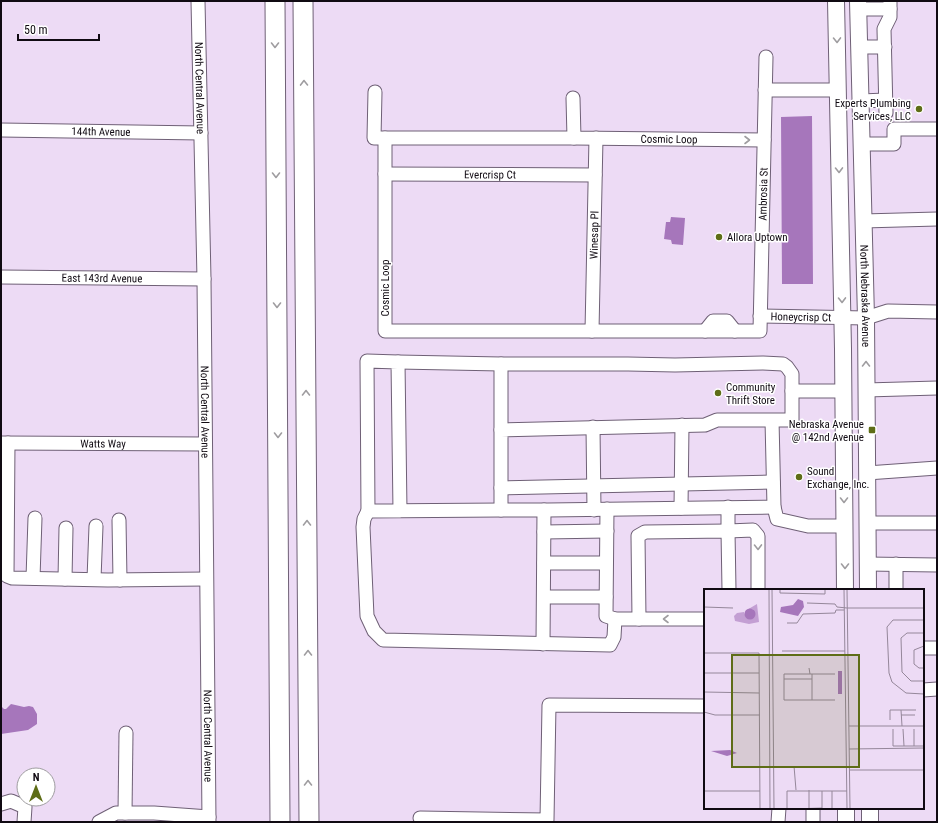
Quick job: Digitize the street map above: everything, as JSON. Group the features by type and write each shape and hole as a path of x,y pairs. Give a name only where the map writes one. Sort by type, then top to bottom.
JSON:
{"highway":[{"path":"275,1 280,822"},
{"path":"303,1 309,822"}],"main road":[{"name":"North Nebraska Avenue","path":"836,1 844,391 845,589"},
{"name":"North Nebraska Avenue","path":"858,5 866,318 868,589"},
{"path":"845,542 852,531 860,525 867,523"},
{"path":"846,809 846,822"},
{"path":"870,809 870,822"}],"street":[{"name":"North Central Avenue","path":"198,1 204,280 209,819"},
{"path":"858,5 890,5 890,17 884,29 886,107 861,101"},
{"path":"860,47 885,47"},
{"name":"Ambrosia St","path":"760,330 766,57"},
{"path":"765,90 838,90"},
{"path":"375,92 374,138 385,138"},
{"path":"573,98 574,138"},
{"path":"862,144 894,144 894,129 937,129"},
{"name":"144th Avenue","path":"1,130 201,133"},
{"name":"Cosmic Loop","path":"760,330 735,331 727,321 713,321 706,331 385,330 385,138 764,140"},
{"name":"Winesap Pl","path":"592,331 596,138"},
{"name":"Evercrisp Ct","path":"385,174 595,175"},
{"path":"863,221 937,219"},
{"name":"East 143rd Avenue","path":"1,276 204,280"},
{"name":"Honeycrisp Ct","path":"760,316 842,319 866,318 888,311 937,312"},
{"path":"501,430 705,425 717,420 792,420 792,374 783,364 763,362 675,365 367,362 368,511 364,519 363,527 367,616 374,631 383,640 610,645 614,637 615,619"},
{"path":"398,362 400,511"},
{"path":"501,364 501,510"},
{"path":"866,390 937,388"},
{"path":"792,391 844,391"},
{"path":"772,420 774,506 777,519 808,526 845,526"},
{"path":"681,508 682,425"},
{"path":"593,427 594,510"},
{"path":"5,443 7,576 12,578 120,580 206,579"},
{"name":"Watts Way","path":"5,443 205,444"},
{"path":"867,473 937,468"},
{"path":"501,488 773,482"},
{"path":"368,511 594,510 774,506"},
{"path":"728,507 729,589"},
{"path":"607,509 606,616 615,619 704,619"},
{"path":"543,644 544,510"},
{"path":"33,578 36,518"},
{"path":"119,520 120,580"},
{"path":"867,523 937,523"},
{"path":"94,579 96,526"},
{"path":"64,579 66,528"},
{"path":"639,619 638,536 644,532 753,530 758,536 758,589"},
{"path":"544,532 607,531"},
{"path":"544,563 606,563"},
{"path":"867,564 937,565"},
{"path":"896,564 896,589"},
{"path":"544,597 606,597"},
{"path":"924,648 937,648"},
{"path":"924,690 937,689"},
{"path":"420,818 547,821 549,705 704,706"},
{"path":"125,813 126,733"},
{"path":"1,804 11,801 25,806 24,822"},
{"path":"778,822 779,809"},
{"path":"813,809 813,822"},
{"path":"99,822 116,813 165,818 209,819"}],"shaded area":[{"path":"812,116 813,284 782,284 781,117"},
{"path":"671,217 685,218 683,245 672,244 671,240 664,239 666,222 670,222"},
{"path":"11,704 24,707 33,707 37,714 37,724 28,730 1,734 1,706 6,709"}],"place":[{"name":"Experts Plumbing Services, LLC","path":"919,109"},
{"name":"Allora Uptown","path":"719,237"},
{"name":"Community Thrift Store","path":"718,393"},
{"name":"Nebraska Avenue @ 142nd Avenue","path":"872,430"},
{"name":"Sound Exchange, Inc.","path":"799,477"}]}
